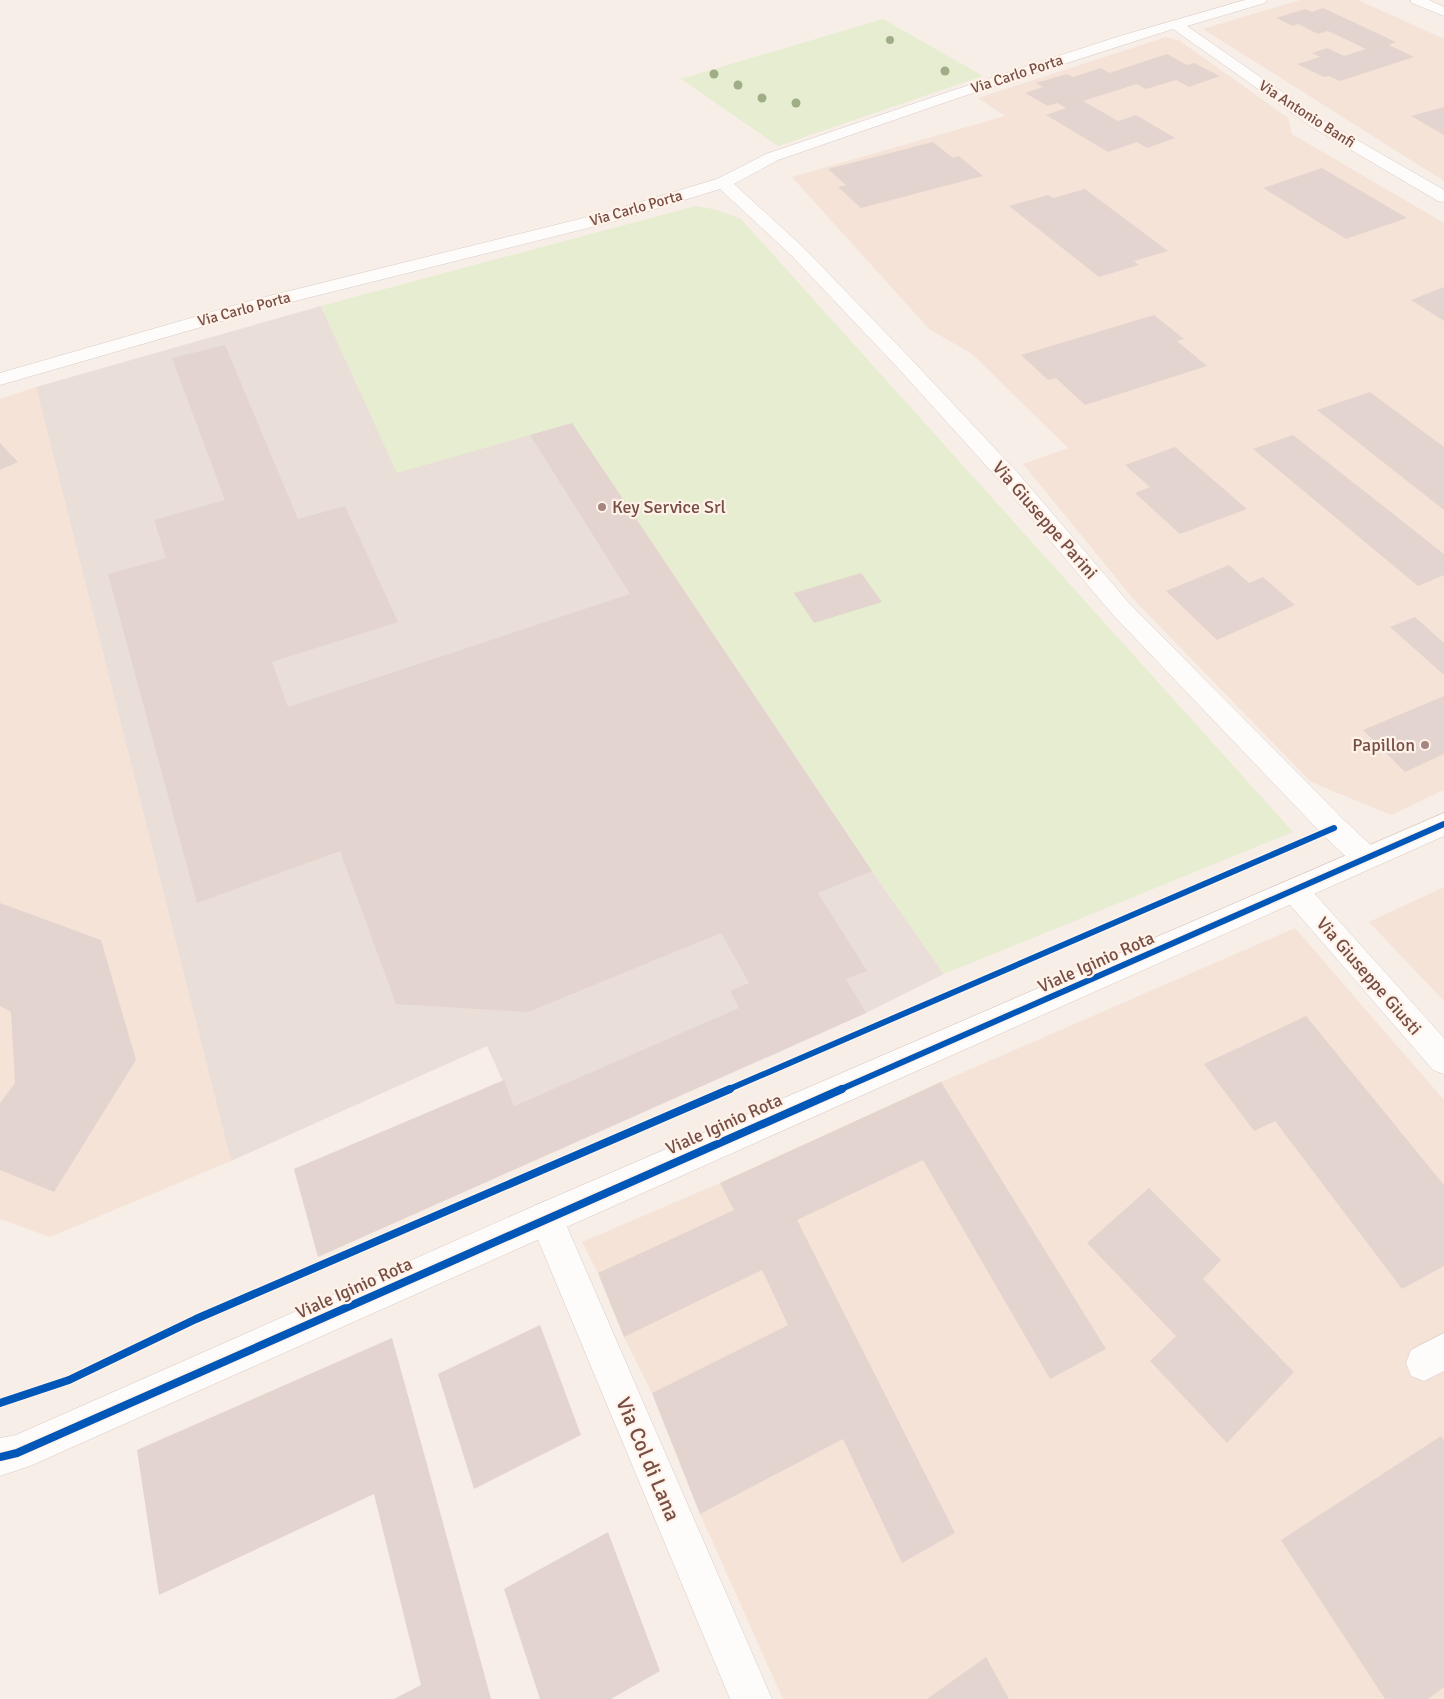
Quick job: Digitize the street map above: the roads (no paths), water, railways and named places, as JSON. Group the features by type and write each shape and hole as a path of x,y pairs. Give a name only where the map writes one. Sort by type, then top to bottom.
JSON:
{"street":[{"name":"Via Carlo Porta","path":"0,379 264,303 610,217 724,183 772,157 956,94 1175,24 1260,0"},
{"path":"1417,0 1444,12"},
{"name":"Via Antonio Banfi","path":"1175,24 1318,124 1444,197"},
{"name":"Via Giuseppe Parini","path":"724,183 798,252 878,335 1009,478 1121,609 1334,828 1366,858"},
{"name":"Viale Iginio Rota","path":"6,1458 546,1218 1444,824"},
{"name":"Via Giuseppe Giusti","path":"1295,891 1444,1060"},
{"name":"Via Col di Lana","path":"546,1218 751,1699"}],"place":[{"name":"Key Service Srl","path":"602,507"},
{"name":"Papillon","path":"1425,745"}]}
